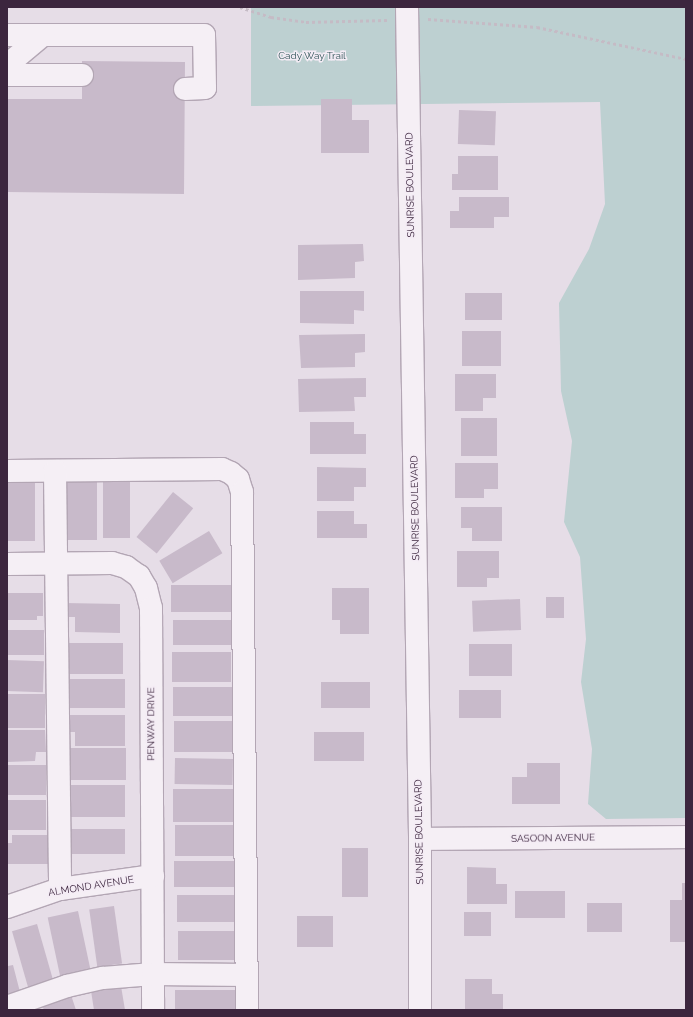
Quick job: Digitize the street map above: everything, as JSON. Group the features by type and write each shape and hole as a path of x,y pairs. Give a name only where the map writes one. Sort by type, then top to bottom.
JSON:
{"street":[{"name":"SUNRISE BOULEVARD","path":"407,13 420,839 420,1010"},
{"path":"7,35 204,35 205,88 185,89"},
{"path":"7,65 43,35"},
{"path":"7,76 82,75"},
{"path":"7,471 222,469 232,473 238,478 242,492 247,1010"},
{"path":"55,471 60,889"},
{"name":"PENWAY DRIVE","path":"7,564 112,563 126,567 139,576 146,588 151,608 153,1010"},
{"name":"SASOON AVENUE","path":"420,839 686,837"},
{"name":"ALMOND AVENUE","path":"7,906 60,889 152,876"},
{"path":"7,1007 67,986 103,978 153,974 247,975"}],"path":[{"path":"240,7 271,17 306,22 407,13 458,20 537,27 686,59"}],"green space":[{"name":"Cady Way Trail","path":"251,7 686,7 686,818 606,819 588,804 592,749 581,682 586,639 580,557 564,522 572,441 561,391 559,303 589,249 605,204 600,102 251,106"}],"building":[{"path":"82,61 185,62 184,194 7,192 7,99 82,99"},
{"path":"321,99 352,99 352,120 369,120 369,153 321,153"},
{"path":"459,110 496,111 495,145 458,144"},
{"path":"458,156 498,156 498,190 452,190 452,174 458,174"},
{"path":"459,197 509,197 509,217 494,217 494,228 450,228 450,211 459,211"},
{"path":"363,244 364,261 355,262 355,278 298,280 298,245"},
{"path":"300,291 364,291 364,311 354,310 354,324 300,323"},
{"path":"465,293 502,293 502,320 465,320"},
{"path":"462,331 501,331 501,366 462,366"},
{"path":"365,334 365,352 355,353 355,367 301,368 299,335"},
{"path":"455,374 496,374 496,398 483,398 483,411 455,411"},
{"path":"366,378 366,397 354,397 355,411 299,412 298,379"},
{"path":"461,418 497,418 497,456 461,456"},
{"path":"310,422 354,422 354,434 366,434 366,454 310,454"},
{"path":"455,463 498,463 498,489 484,489 484,498 455,498"},
{"path":"317,467 366,468 366,487 354,487 354,501 317,501"},
{"path":"67,481 97,481 97,540 67,540"},
{"path":"103,481 130,481 130,538 103,538"},
{"path":"7,482 35,482 35,541 7,541"},
{"path":"173,492 193,508 157,553 136,537"},
{"path":"461,507 502,507 502,541 472,541 472,528 461,528"},
{"path":"317,511 354,511 354,524 367,524 367,538 317,538"},
{"path":"209,531 222,553 173,583 159,561"},
{"path":"457,551 499,551 499,578 487,578 487,587 457,587"},
{"path":"171,585 231,585 231,612 171,612"},
{"path":"332,588 369,588 369,634 340,634 340,620 332,620"},
{"path":"7,593 43,593 43,616 37,616 37,620 7,620"},
{"path":"546,597 564,597 564,618 546,618"},
{"path":"520,599 521,630 473,632 472,601"},
{"path":"64,603 120,604 120,633 75,632 75,617 64,617"},
{"path":"173,620 233,620 233,645 173,645"},
{"path":"7,630 44,630 44,655 7,655"},
{"path":"64,643 123,643 123,674 64,674"},
{"path":"469,644 512,644 512,676 469,676"},
{"path":"172,652 231,652 231,682 172,682"},
{"path":"7,660 44,661 43,692 7,691"},
{"path":"64,679 125,679 125,708 64,708"},
{"path":"321,682 370,682 370,708 321,708"},
{"path":"173,687 232,687 232,716 173,716"},
{"path":"459,690 501,690 501,718 459,718"},
{"path":"7,694 45,694 45,728 7,728"},
{"path":"66,715 125,715 125,746 75,746 75,732 66,732"},
{"path":"174,721 232,721 232,752 174,752"},
{"path":"7,730 45,730 46,752 36,752 35,761 7,762"},
{"path":"314,732 364,732 364,761 314,761"},
{"path":"62,748 126,748 126,780 62,780"},
{"path":"175,758 233,759 233,785 175,784"},
{"path":"527,763 560,763 560,804 512,804 512,777 527,777"},
{"path":"7,765 46,765 46,795 7,795"},
{"path":"66,785 125,785 125,817 66,817"},
{"path":"173,789 234,789 234,822 173,822"},
{"path":"7,800 46,800 46,830 7,830"},
{"path":"175,825 234,825 234,856 175,856"},
{"path":"67,829 125,829 125,854 67,854"},
{"path":"12,835 49,835 49,864 7,864 7,843 12,843"},
{"path":"342,848 368,848 368,897 342,897"},
{"path":"174,861 234,861 234,887 174,887"},
{"path":"467,867 496,868 496,884 507,884 507,904 467,904"},
{"path":"682,883 686,883 686,942 670,942 670,900 682,900"},
{"path":"515,891 565,891 565,918 515,918"},
{"path":"177,895 235,895 235,922 177,922"},
{"path":"587,903 622,903 622,932 587,932"},
{"path":"114,906 122,963 97,967 89,909"},
{"path":"78,911 90,970 60,976 48,917"},
{"path":"464,912 491,912 491,936 464,936"},
{"path":"297,916 333,916 333,947 297,947"},
{"path":"37,924 53,980 28,987 12,931"},
{"path":"178,931 235,931 235,960 178,960"},
{"path":"7,964 8,966 13,965 20,992 7,995"},
{"path":"465,979 492,979 492,994 503,994 503,1010 465,1010"},
{"path":"121,986 125,1010 94,1010 91,991"},
{"path":"175,990 235,990 235,1010 175,1010"},
{"path":"71,995 76,1010 44,1010 42,1005"}]}
